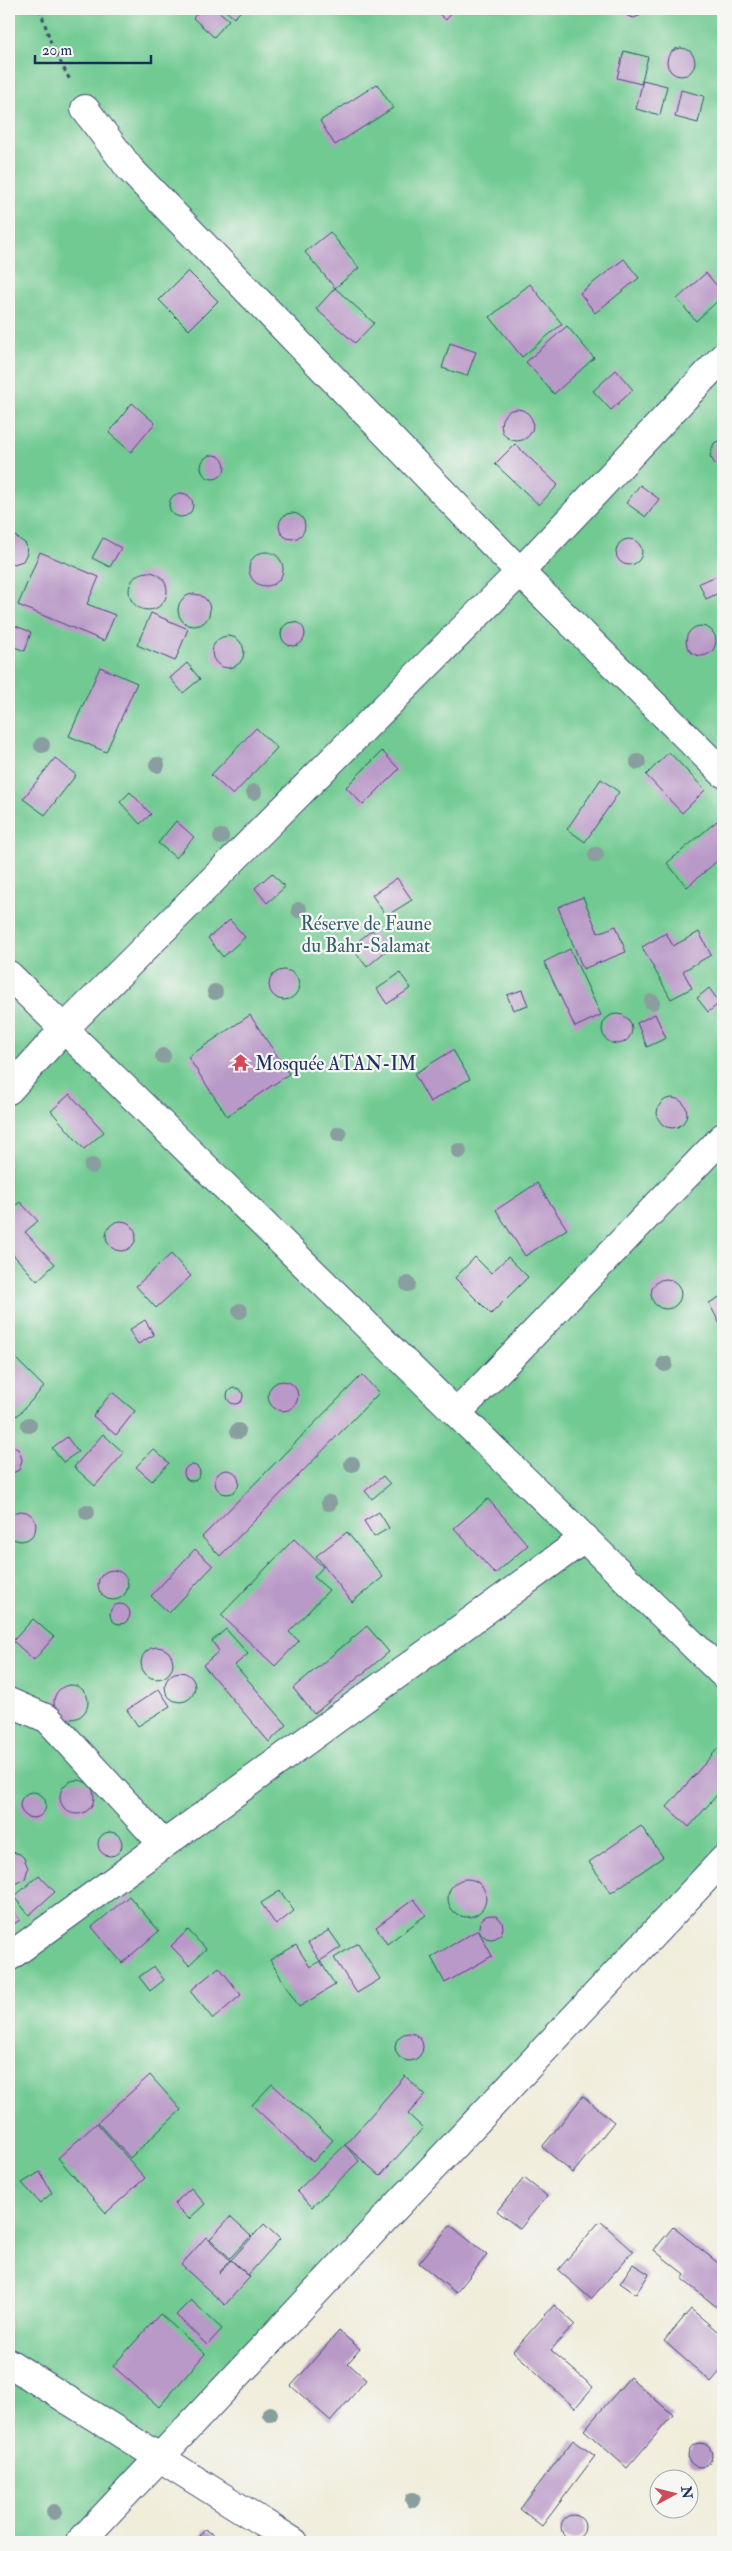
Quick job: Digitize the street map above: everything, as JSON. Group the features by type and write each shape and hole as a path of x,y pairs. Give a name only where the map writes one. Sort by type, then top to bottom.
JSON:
{"street":[{"path":"85,109 130,169 520,572 723,773"},
{"path":"9,1090 63,1030 520,572 723,357"},
{"path":"9,975 63,1030 458,1412 723,1674"},
{"path":"458,1412 723,1137"},
{"path":"9,1957 585,1538"},
{"path":"9,1702 48,1719 163,1844"},
{"path":"80,2542 723,1860"},
{"path":"9,2363 294,2542"}],"path":[{"path":"40,9 52,46 85,109"}],"green space":[{"name":"Réserve de Faune du Bahr-Salamat","path":"9,9 723,9 723,1859 80,2542 9,2542"}],"building":[{"path":"201,9 216,9 229,20 214,37 193,18"},
{"path":"224,9 243,9 234,18"},
{"path":"433,9 455,9 446,20"},
{"path":"622,9 644,9 641,15 634,18 627,16"},
{"path":"681,48 691,52 695,62 691,72 681,76 671,72 667,62 671,52"},
{"path":"624,51 648,57 641,84 617,78"},
{"path":"643,80 667,86 660,115 636,109"},
{"path":"377,84 393,108 335,145 320,121"},
{"path":"681,90 704,96 698,123 675,117"},
{"path":"330,232 359,268 335,288 305,252"},
{"path":"624,259 639,278 595,313 580,293"},
{"path":"188,271 218,301 189,330 159,300"},
{"path":"706,273 723,293 723,296 696,321 677,299"},
{"path":"530,284 562,324 522,357 490,317"},
{"path":"335,288 374,323 355,343 316,309"},
{"path":"567,326 594,358 554,394 526,362"},
{"path":"450,343 476,352 467,376 442,368"},
{"path":"616,370 633,390 611,410 593,391"},
{"path":"132,403 155,423 131,452 109,433"},
{"path":"517,409 529,413 533,425 529,437 517,441 505,437 501,425 505,413"},
{"path":"723,439 723,468 715,464 710,456 714,443"},
{"path":"515,444 558,485 539,505 495,464"},
{"path":"213,455 222,458 225,467 222,476 213,479 204,476 201,467 204,458"},
{"path":"640,485 659,499 646,517 626,503"},
{"path":"181,493 190,496 193,505 190,514 181,517 172,514 169,505 172,496"},
{"path":"292,513 301,517 305,526 301,535 292,539 283,535 279,526 283,517"},
{"path":"15,536 26,544 27,553 23,561 14,564 9,563 9,537"},
{"path":"103,538 121,548 110,567 92,558"},
{"path":"629,539 638,543 642,552 638,561 629,565 620,561 616,552 620,543"},
{"path":"40,552 99,577 87,604 115,615 104,641 18,605"},
{"path":"266,552 278,557 283,569 278,581 266,586 254,581 249,569 254,557"},
{"path":"148,572 155,573 161,578 166,584 166,598 161,604 155,609 148,610 141,609 135,604 130,598 129,591 130,584 135,578 141,573"},
{"path":"722,574 723,591 706,599 699,583"},
{"path":"194,594 205,599 210,610 205,621 194,626 183,621 178,610 183,599"},
{"path":"151,613 188,629 175,661 137,645"},
{"path":"288,622 298,622 305,629 305,639 298,646 288,646 281,639 281,629"},
{"path":"13,625 31,632 25,651 9,645"},
{"path":"701,626 712,630 716,641 712,652 701,656 690,652 686,641 690,630"},
{"path":"228,636 234,637 239,641 243,646 243,658 239,663 234,667 228,668 222,667 217,663 213,658 212,652 213,646 217,641 222,637"},
{"path":"187,663 200,679 183,693 170,678"},
{"path":"100,667 137,683 106,752 69,736"},
{"path":"256,728 277,748 233,795 211,775"},
{"path":"382,751 399,769 363,805 346,787"},
{"path":"669,752 705,790 682,813 646,775"},
{"path":"55,758 76,775 45,815 23,799"},
{"path":"601,779 619,792 585,842 567,829"},
{"path":"130,792 151,814 140,824 120,802"},
{"path":"176,821 194,837 176,858 158,843"},
{"path":"717,821 723,829 723,856 687,887 667,863"},
{"path":"272,873 285,887 267,903 255,888"},
{"path":"397,878 412,900 386,916 372,895"},
{"path":"583,897 598,933 616,926 626,952 583,969 558,907"},
{"path":"230,920 245,937 223,957 208,938"},
{"path":"372,930 388,949 367,967 351,947"},
{"path":"699,932 711,955 683,971 692,988 671,999 642,947 666,933 673,946"},
{"path":"570,949 601,1015 575,1027 544,962"},
{"path":"284,970 295,974 299,985 295,996 284,1000 273,996 269,985 273,974"},
{"path":"400,973 411,988 387,1004 377,989"},
{"path":"709,988 720,1003 708,1012 697,998"},
{"path":"522,990 528,1005 513,1010 507,995"},
{"path":"617,1014 628,1018 632,1029 628,1040 617,1044 606,1040 602,1029 606,1018"},
{"path":"655,1014 666,1038 647,1047 637,1023"},
{"path":"250,1015 289,1074 227,1116 188,1057"},
{"path":"453,1050 470,1079 430,1102 414,1074"},
{"path":"70,1094 104,1132 84,1149 51,1111"},
{"path":"672,1098 683,1102 687,1113 683,1124 672,1128 661,1124 657,1113 661,1102"},
{"path":"537,1183 567,1229 525,1256 496,1210"},
{"path":"20,1202 38,1221 25,1232 55,1264 37,1281 9,1250 9,1211"},
{"path":"121,1221 132,1225 136,1236 132,1247 121,1251 110,1247 106,1236 110,1225"},
{"path":"171,1254 191,1276 156,1308 136,1286"},
{"path":"475,1257 491,1273 508,1257 528,1277 491,1314 455,1278"},
{"path":"666,1279 677,1283 681,1294 677,1305 666,1309 655,1305 651,1294 655,1283"},
{"path":"723,1295 723,1328 722,1328 709,1303"},
{"path":"145,1320 154,1335 138,1344 129,1330"},
{"path":"9,1352 44,1387 17,1416 9,1408"},
{"path":"362,1375 379,1393 220,1556 202,1537"},
{"path":"283,1381 294,1385 298,1396 294,1407 283,1411 272,1407 268,1396 272,1385"},
{"path":"235,1388 243,1396 235,1404 227,1396"},
{"path":"112,1392 135,1411 116,1435 93,1416"},
{"path":"103,1434 124,1453 95,1486 74,1467"},
{"path":"67,1437 78,1452 63,1462 52,1448"},
{"path":"9,1444 19,1450 22,1460 19,1470 9,1475"},
{"path":"153,1449 169,1463 152,1481 136,1467"},
{"path":"192,1465 200,1473 192,1481 184,1473"},
{"path":"227,1470 232,1471 238,1477 238,1487 232,1493 227,1494 222,1493 216,1487 215,1482 216,1477 222,1471"},
{"path":"383,1476 390,1484 372,1499 365,1491"},
{"path":"488,1499 528,1545 495,1574 454,1528"},
{"path":"21,1511 27,1512 35,1520 35,1532 27,1540 21,1541 15,1540 7,1532 6,1526 7,1520 15,1512"},
{"path":"379,1512 389,1528 374,1537 364,1521"},
{"path":"347,1532 383,1577 352,1602 316,1556"},
{"path":"294,1539 323,1567 314,1577 329,1590 289,1632 299,1641 275,1666 221,1615"},
{"path":"195,1549 213,1566 169,1613 151,1596"},
{"path":"113,1570 124,1574 128,1585 124,1596 113,1600 102,1596 98,1585 102,1574"},
{"path":"120,1604 127,1607 130,1614 127,1621 120,1624 113,1621 110,1614 113,1607"},
{"path":"33,1619 54,1637 34,1660 13,1641"},
{"path":"367,1626 389,1652 314,1714 293,1688"},
{"path":"226,1629 248,1654 235,1665 287,1725 269,1742 203,1665 219,1651 212,1641"},
{"path":"157,1647 163,1648 168,1652 172,1657 172,1669 168,1674 163,1678 157,1679 151,1678 146,1674 142,1669 141,1663 142,1657 146,1652 151,1648"},
{"path":"180,1672 191,1676 195,1687 191,1698 180,1702 169,1698 165,1687 169,1676"},
{"path":"71,1685 83,1690 88,1702 83,1714 71,1719 59,1714 54,1702 59,1690"},
{"path":"159,1689 170,1706 138,1726 127,1710"},
{"path":"718,1748 723,1753 723,1788 689,1827 667,1807"},
{"path":"77,1780 89,1785 94,1797 89,1809 77,1814 65,1809 60,1797 65,1785"},
{"path":"33,1792 42,1796 46,1805 42,1814 33,1818 24,1814 20,1805 24,1796"},
{"path":"641,1826 663,1857 611,1893 589,1862"},
{"path":"105,1832 115,1832 122,1839 122,1849 115,1856 105,1856 98,1849 98,1839"},
{"path":"9,1851 20,1854 28,1868 25,1879 10,1886"},
{"path":"39,1875 55,1892 29,1915 14,1897"},
{"path":"467,1879 481,1884 486,1898 481,1912 467,1917 453,1912 448,1898 453,1884"},
{"path":"280,1891 294,1911 276,1925 261,1903"},
{"path":"129,1896 159,1931 122,1963 92,1927"},
{"path":"414,1899 426,1915 387,1944 376,1927"},
{"path":"9,1904 20,1920 9,1927"},
{"path":"491,1915 500,1918 503,1927 500,1936 491,1939 482,1936 479,1927 482,1918"},
{"path":"188,1930 206,1949 189,1965 171,1946"},
{"path":"329,1930 341,1947 320,1961 308,1943"},
{"path":"478,1930 492,1956 445,1983 431,1957"},
{"path":"358,1943 380,1979 357,1993 334,1958"},
{"path":"296,1945 310,1967 320,1961 335,1985 299,2007 270,1960"},
{"path":"154,1966 164,1980 150,1991 139,1977"},
{"path":"219,1967 241,1995 213,2019 190,1991"},
{"path":"409,2033 419,2037 423,2047 419,2057 409,2061 399,2057 395,2047 399,2037"},
{"path":"150,2075 181,2110 130,2158 98,2122"},
{"path":"405,2076 425,2095 408,2114 423,2128 380,2176 345,2145"},
{"path":"272,2084 333,2140 313,2162 252,2105"},
{"path":"583,2096 614,2122 573,2173 542,2147"},
{"path":"97,2123 145,2178 106,2213 58,2158"},
{"path":"345,2145 359,2161 312,2207 297,2191"},
{"path":"40,2172 52,2193 40,2203 22,2183"},
{"path":"524,2178 547,2196 520,2229 497,2211"},
{"path":"191,2188 205,2204 189,2219 174,2204"},
{"path":"230,2217 251,2236 230,2258 210,2239"},
{"path":"600,2221 633,2251 591,2299 558,2270"},
{"path":"264,2224 280,2239 248,2275 231,2260"},
{"path":"450,2225 487,2255 456,2293 419,2263"},
{"path":"673,2227 723,2267 723,2312 682,2279 685,2275 654,2250"},
{"path":"206,2237 230,2260 219,2273 231,2260 250,2277 225,2305 181,2265"},
{"path":"633,2264 649,2274 636,2294 620,2283"},
{"path":"191,2300 222,2329 207,2345 176,2315"},
{"path":"554,2305 575,2324 551,2350 593,2387 575,2408 513,2351"},
{"path":"691,2309 723,2336 723,2368 711,2382 664,2341"},
{"path":"160,2314 205,2354 159,2407 113,2366"},
{"path":"339,2331 360,2349 348,2363 366,2380 331,2421 291,2386"},
{"path":"630,2377 673,2415 627,2468 584,2430"},
{"path":"573,2440 595,2456 542,2526 520,2509"},
{"path":"700,2443 709,2446 712,2455 709,2464 700,2467 691,2464 688,2455 691,2446"},
{"path":"573,2515 578,2516 584,2522 584,2532 578,2538 573,2539 568,2538 562,2532 561,2527 562,2522 568,2516"},
{"path":"205,2529 224,2542 196,2542"}],"place":[{"name":"Mosquée ATAN-IM","path":"241,1063"}]}
